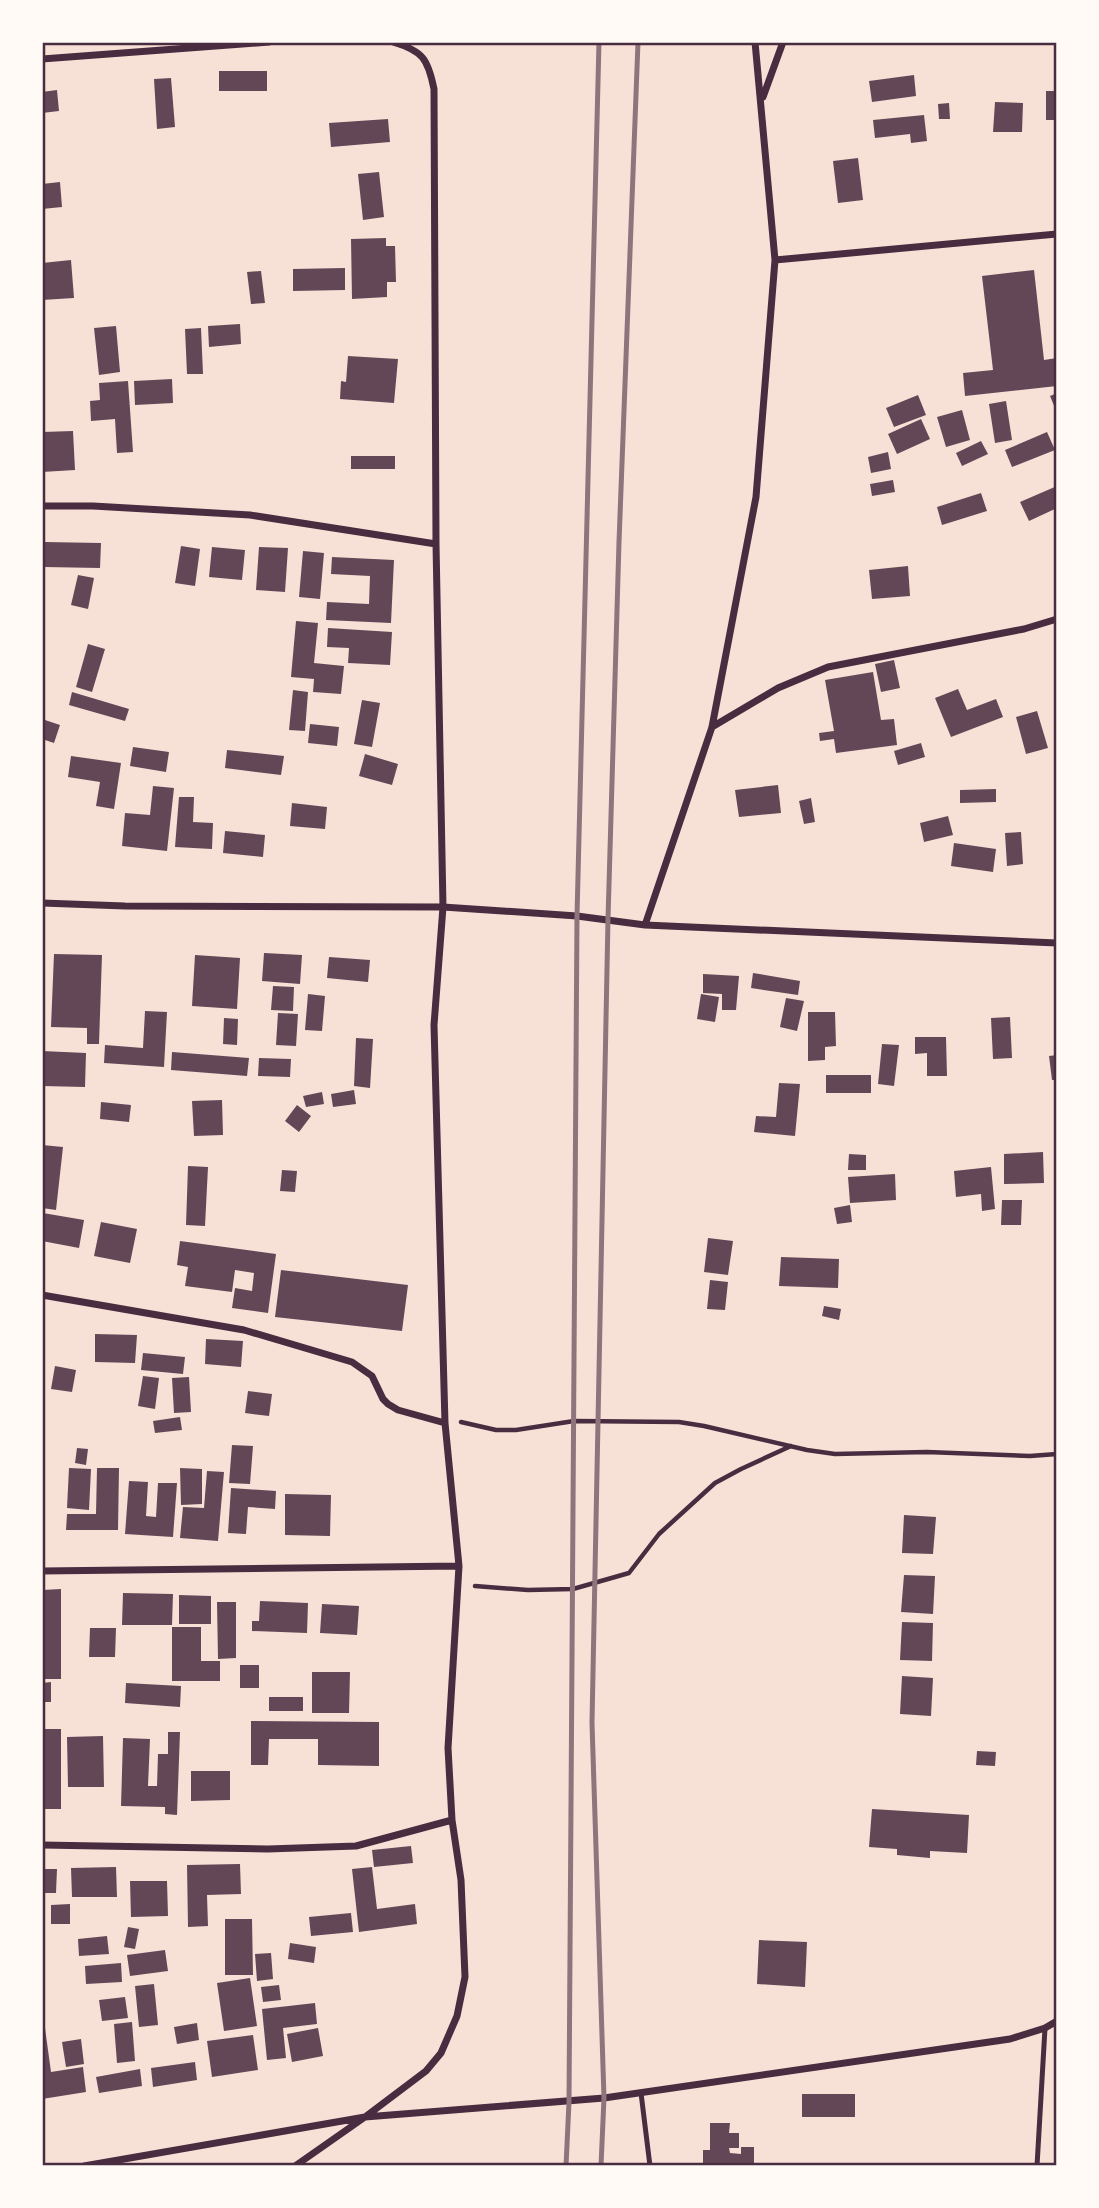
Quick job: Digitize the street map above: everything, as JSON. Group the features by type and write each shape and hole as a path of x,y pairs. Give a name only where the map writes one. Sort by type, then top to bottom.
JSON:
{"street":[{"path":"42,59 269,42"},
{"path":"295,2166 426,2071 441,2053 457,2016 464,1977 461,1880 452,1820 448,1748 460,1566 445,1419 435,1025 443,907 436,544 434,89 430,68 421,54 393,42"},
{"path":"645,925 712,727 756,497 775,260 755,42"},
{"path":"762,100 783,42"},
{"path":"775,260 1057,234"},
{"path":"42,506 93,506 250,515 436,544"},
{"path":"712,727 778,688 828,667 1024,629 1057,619"},
{"path":"42,903 125,906 443,907 577,916 645,925 1057,943"},
{"path":"42,1295 244,1330 352,1362 372,1376 388,1404 398,1410 445,1419"},
{"path":"42,1571 460,1566"},
{"path":"42,1845 268,1849 356,1846 452,1820"},
{"path":"84,2166 365,2117 569,2102 1010,2039 1045,2028 1057,2021"}],"lane":[{"path":"1037,2166 1045,2028"},
{"path":"641,2093 650,2166"}],"path":[{"path":"445,1419 496,1430 516,1430 574,1421 679,1422 835,1454 1057,1454"},
{"path":"458,1584 528,1590 573,1589 617,1578 629,1573 659,1534 715,1483 792,1446"}],"building":[{"path":"219,71 267,71 267,91 219,91"},
{"path":"914,75 916,96 872,102 869,81"},
{"path":"171,78 175,127 157,129 154,79"},
{"path":"57,90 59,111 42,113 42,92"},
{"path":"1046,91 1057,91 1057,120 1046,120"},
{"path":"995,102 1023,103 1022,132 993,132"},
{"path":"949,103 950,119 939,119 938,104"},
{"path":"924,115 927,141 911,143 910,134 875,138 873,120"},
{"path":"388,119 390,142 331,147 329,123"},
{"path":"858,158 863,200 838,203 833,161"},
{"path":"379,172 384,217 363,220 358,174"},
{"path":"60,182 62,207 42,209 42,184"},
{"path":"386,238 386,246 395,246 396,282 387,282 387,297 352,299 351,239"},
{"path":"71,260 74,298 42,300 42,263"},
{"path":"345,268 345,290 293,291 293,269"},
{"path":"1034,270 1044,360 1057,358 1057,386 965,396 963,373 993,370 982,276"},
{"path":"261,271 265,303 251,304 247,272"},
{"path":"240,324 241,344 209,347 208,326"},
{"path":"116,326 120,372 99,375 94,328"},
{"path":"201,328 203,374 187,374 185,329"},
{"path":"348,356 398,359 394,403 340,399 341,381 346,382"},
{"path":"172,379 173,403 135,405 134,381"},
{"path":"128,381 133,452 117,453 115,419 91,421 90,401 100,400 99,383"},
{"path":"1057,393 1057,413 1050,396"},
{"path":"918,395 926,415 894,427 886,408"},
{"path":"1006,401 1012,440 995,443 989,404"},
{"path":"962,410 970,440 946,447 937,417"},
{"path":"921,419 930,439 897,454 888,434"},
{"path":"73,431 75,470 42,472 42,432"},
{"path":"1047,432 1055,450 1012,467 1005,450"},
{"path":"981,441 988,454 962,466 956,453"},
{"path":"888,452 891,469 871,473 868,457"},
{"path":"351,456 395,456 395,469 351,469"},
{"path":"893,480 895,492 872,496 870,484"},
{"path":"1057,486 1057,508 1029,521 1020,502"},
{"path":"981,493 987,511 942,525 937,507"},
{"path":"45,542 101,543 100,568 44,567"},
{"path":"181,546 200,549 195,586 175,583"},
{"path":"212,547 245,550 242,580 209,577"},
{"path":"259,547 288,548 285,592 256,590"},
{"path":"303,551 324,553 320,599 299,597"},
{"path":"332,557 394,560 391,623 326,620 327,602 369,604 370,576 331,574"},
{"path":"908,566 910,596 872,599 869,570"},
{"path":"78,575 94,578 88,609 71,605"},
{"path":"296,621 318,623 314,663 344,666 341,694 313,692 314,679 291,677"},
{"path":"328,628 392,632 390,665 348,663 349,648 327,647"},
{"path":"88,644 105,649 92,692 76,687"},
{"path":"894,660 900,688 881,692 875,664"},
{"path":"873,672 881,720 894,719 897,745 836,753 834,739 820,741 819,733 834,731 825,680"},
{"path":"958,689 967,710 996,699 1003,717 951,737 935,698"},
{"path":"293,690 308,692 305,731 289,730"},
{"path":"72,692 129,709 125,721 69,705"},
{"path":"362,700 380,703 372,747 354,744"},
{"path":"1037,711 1048,748 1026,754 1016,717"},
{"path":"42,719 60,725 54,743 42,739"},
{"path":"310,724 339,727 337,746 308,743"},
{"path":"921,743 925,757 898,765 894,751"},
{"path":"133,747 169,752 166,772 130,766"},
{"path":"227,750 284,756 281,775 225,768"},
{"path":"365,754 398,764 392,785 359,776"},
{"path":"71,756 121,763 114,809 96,806 100,782 68,777"},
{"path":"778,785 781,813 739,817 735,790"},
{"path":"153,786 174,788 167,851 122,846 125,813 150,815"},
{"path":"996,789 996,802 960,803 960,790"},
{"path":"179,797 194,797 193,822 213,823 212,849 175,847"},
{"path":"811,798 815,822 804,824 799,801"},
{"path":"292,803 327,807 325,829 290,826"},
{"path":"948,816 953,835 924,842 920,823"},
{"path":"225,831 265,835 263,857 223,853"},
{"path":"1021,832 1023,864 1007,866 1005,833"},
{"path":"954,843 996,849 993,872 951,866"},
{"path":"264,953 302,955 300,984 262,981"},
{"path":"54,954 102,955 99,1044 87,1044 87,1028 51,1027"},
{"path":"195,955 240,958 237,1009 192,1006"},
{"path":"329,957 370,960 368,982 327,978"},
{"path":"753,973 800,981 798,995 751,988"},
{"path":"703,974 739,976 736,1010 722,1010 722,994 703,993"},
{"path":"273,986 294,987 293,1011 271,1010"},
{"path":"308,994 325,996 322,1031 305,1030"},
{"path":"701,994 719,997 715,1022 697,1019"},
{"path":"786,998 804,1001 797,1031 780,1027"},
{"path":"145,1011 167,1012 164,1067 104,1063 105,1045 143,1048"},
{"path":"808,1012 835,1012 836,1046 825,1047 825,1060 808,1061"},
{"path":"278,1013 298,1014 296,1046 276,1045"},
{"path":"1010,1017 1012,1058 993,1059 991,1018"},
{"path":"224,1018 238,1019 237,1045 223,1044"},
{"path":"915,1037 946,1037 947,1076 927,1076 927,1053 915,1054"},
{"path":"356,1038 373,1039 370,1088 354,1086"},
{"path":"882,1044 899,1045 894,1086 878,1084"},
{"path":"42,1051 86,1053 85,1087 42,1086"},
{"path":"172,1052 249,1058 247,1076 171,1070"},
{"path":"1057,1055 1057,1080 1052,1080 1049,1056"},
{"path":"259,1058 291,1059 290,1077 258,1076"},
{"path":"826,1075 871,1075 871,1093 826,1093"},
{"path":"779,1083 800,1084 795,1136 754,1132 756,1116 776,1117"},
{"path":"354,1090 356,1104 333,1107 331,1094"},
{"path":"322,1092 324,1104 306,1107 303,1096"},
{"path":"222,1100 223,1135 194,1136 192,1101"},
{"path":"101,1102 131,1105 129,1122 100,1119"},
{"path":"297,1105 311,1116 299,1132 285,1121"},
{"path":"42,1145 63,1147 56,1210 42,1208"},
{"path":"1043,1152 1044,1183 1004,1184 1004,1154"},
{"path":"849,1154 866,1155 866,1170 848,1170"},
{"path":"1054,1159 1057,1159 1057,1186 1054,1186"},
{"path":"188,1166 208,1167 205,1226 186,1225"},
{"path":"991,1167 995,1209 982,1211 981,1194 956,1197 954,1171"},
{"path":"282,1170 297,1171 295,1192 280,1191"},
{"path":"895,1174 896,1200 850,1203 848,1177"},
{"path":"1002,1200 1022,1200 1021,1225 1001,1225"},
{"path":"850,1205 852,1222 837,1224 834,1208"},
{"path":"43,1213 84,1220 79,1248 42,1241"},
{"path":"101,1222 137,1229 130,1263 94,1256"},
{"path":"708,1238 733,1241 728,1275 704,1272"},
{"path":"180,1241 276,1254 268,1313 232,1308 235,1288 252,1291 254,1273 235,1270 232,1292 185,1286 188,1267 177,1265"},
{"path":"781,1257 839,1259 838,1288 779,1286"},
{"path":"281,1270 408,1285 402,1331 275,1317"},
{"path":"710,1280 728,1282 725,1310 707,1309"},
{"path":"824,1306 841,1309 839,1320 822,1316"},
{"path":"95,1334 137,1335 135,1363 95,1362"},
{"path":"206,1339 243,1341 241,1367 205,1364"},
{"path":"143,1353 185,1357 183,1374 141,1370"},
{"path":"55,1366 76,1370 72,1392 51,1389"},
{"path":"143,1376 159,1378 155,1409 138,1406"},
{"path":"189,1377 191,1412 174,1413 172,1378"},
{"path":"248,1391 272,1394 269,1416 245,1413"},
{"path":"180,1417 182,1430 155,1433 153,1421"},
{"path":"232,1445 253,1446 250,1484 229,1483"},
{"path":"77,1448 88,1449 86,1465 75,1463"},
{"path":"69,1468 91,1469 89,1510 67,1508"},
{"path":"97,1468 119,1468 118,1530 66,1530 67,1514 96,1514"},
{"path":"180,1468 202,1469 202,1504 181,1505"},
{"path":"207,1471 224,1472 218,1541 180,1538 183,1507 204,1508"},
{"path":"129,1481 148,1482 146,1516 156,1517 158,1483 177,1483 173,1537 125,1534"},
{"path":"231,1488 276,1491 275,1509 248,1507 246,1534 228,1533"},
{"path":"285,1494 331,1495 330,1536 285,1535"},
{"path":"42,1501 45,1501 44,1525 42,1525"},
{"path":"904,1515 936,1517 933,1554 902,1553"},
{"path":"904,1575 935,1576 933,1614 901,1612"},
{"path":"61,1589 61,1679 42,1679 42,1590"},
{"path":"123,1593 173,1594 172,1625 122,1625"},
{"path":"179,1595 211,1596 211,1624 179,1624"},
{"path":"260,1601 308,1603 307,1633 252,1631 252,1621 259,1621"},
{"path":"217,1602 236,1602 236,1658 218,1659"},
{"path":"322,1604 359,1606 357,1635 320,1633"},
{"path":"902,1622 933,1623 932,1661 900,1660"},
{"path":"172,1627 201,1627 201,1661 220,1661 220,1681 172,1681"},
{"path":"90,1628 116,1628 115,1657 89,1657"},
{"path":"240,1665 259,1665 259,1688 240,1688"},
{"path":"312,1672 350,1672 349,1713 312,1713"},
{"path":"902,1676 933,1678 931,1716 900,1714"},
{"path":"51,1682 51,1702 42,1702 42,1683"},
{"path":"126,1683 181,1686 180,1707 125,1703"},
{"path":"269,1697 303,1697 303,1711 269,1711"},
{"path":"251,1721 379,1722 379,1766 318,1765 318,1739 269,1739 268,1765 251,1765"},
{"path":"44,1729 61,1729 61,1809 42,1809"},
{"path":"168,1732 180,1732 177,1815 165,1814 165,1807 121,1806 123,1738 150,1739 148,1786 157,1786 158,1754 168,1754"},
{"path":"103,1736 104,1787 68,1787 67,1737"},
{"path":"977,1751 996,1752 995,1766 976,1765"},
{"path":"191,1771 230,1771 230,1800 191,1801"},
{"path":"872,1809 969,1815 967,1853 930,1851 930,1858 897,1855 897,1849 869,1847"},
{"path":"411,1846 413,1863 374,1867 372,1850"},
{"path":"240,1864 241,1894 207,1895 208,1926 188,1927 187,1865"},
{"path":"116,1867 117,1897 72,1897 71,1868"},
{"path":"372,1867 377,1909 415,1904 417,1924 359,1932 352,1869"},
{"path":"42,1869 57,1869 56,1893 42,1893"},
{"path":"130,1881 167,1881 168,1916 131,1917"},
{"path":"70,1904 70,1924 51,1924 51,1905"},
{"path":"351,1913 353,1932 311,1936 309,1917"},
{"path":"225,1919 252,1919 253,1975 225,1975"},
{"path":"128,1927 139,1929 135,1949 124,1947"},
{"path":"107,1936 109,1954 79,1956 78,1939"},
{"path":"759,1940 807,1942 805,1987 757,1984"},
{"path":"290,1943 316,1947 314,1963 288,1959"},
{"path":"165,1950 168,1971 130,1976 127,1955"},
{"path":"271,1953 273,1979 257,1981 255,1954"},
{"path":"121,1963 122,1982 86,1984 85,1966"},
{"path":"250,1978 257,2026 224,2031 217,1983"},
{"path":"154,1984 158,2025 139,2027 135,1986"},
{"path":"279,1985 281,2000 263,2002 261,1987"},
{"path":"125,1997 128,2018 102,2021 99,2000"},
{"path":"315,2003 317,2024 283,2028 286,2058 267,2060 262,2009"},
{"path":"132,2022 135,2061 117,2063 114,2024"},
{"path":"197,2023 199,2040 177,2044 174,2027"},
{"path":"42,2028 45,2028 51,2072 83,2067 86,2092 42,2099"},
{"path":"318,2028 323,2056 292,2062 287,2034"},
{"path":"253,2035 258,2070 212,2077 207,2041"},
{"path":"81,2039 84,2064 66,2067 62,2042"},
{"path":"195,2062 197,2080 153,2087 151,2068"},
{"path":"140,2069 142,2086 99,2093 96,2077"},
{"path":"802,2094 855,2094 855,2117 802,2117"},
{"path":"710,2123 730,2123 729,2133 739,2133 739,2148 729,2148 730,2153 741,2154 741,2147 754,2147 754,2166 703,2166 703,2150 710,2150"}],"railway":[{"path":"566,2166 569,2102 577,916 599,42"},
{"path":"601,2166 604,2098 592,1723 608,919 638,42"}]}
